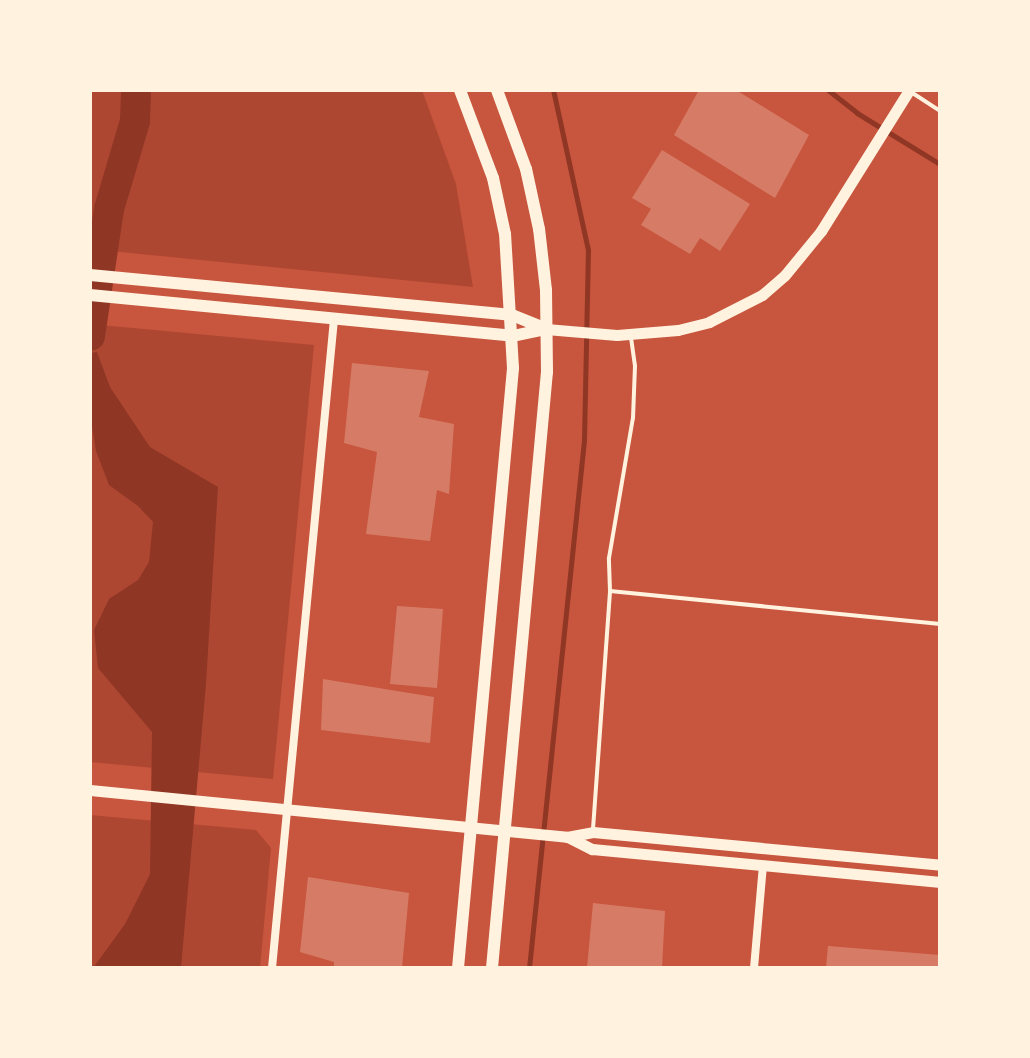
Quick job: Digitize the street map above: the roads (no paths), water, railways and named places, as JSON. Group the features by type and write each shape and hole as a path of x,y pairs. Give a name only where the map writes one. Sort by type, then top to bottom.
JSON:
{"main road":[{"path":"458,968 508,443 513,336 505,234 493,178 460,90"},
{"path":"492,968 541,449 546,329 539,229 526,169 497,90"},
{"path":"90,275 512,315 546,329"},
{"path":"90,295 513,336 546,329"}],"street":[{"path":"546,329 617,335 678,330 709,322 762,295 805,252 909,90"},
{"path":"272,968 334,319"},
{"path":"90,790 567,837 593,832 940,865"},
{"path":"567,837 592,849 940,882"},
{"path":"754,968 763,865"}],"lane":[{"path":"909,90 940,111"},
{"path":"593,832 610,591 609,558 633,418 635,366 630,335"},
{"path":"610,591 940,624"}],"waterway":[{"path":"90,336 109,209 135,121 136,90"},
{"path":"529,968 584,440 588,250 553,90"},
{"path":"828,90 857,113 940,164"}]}
